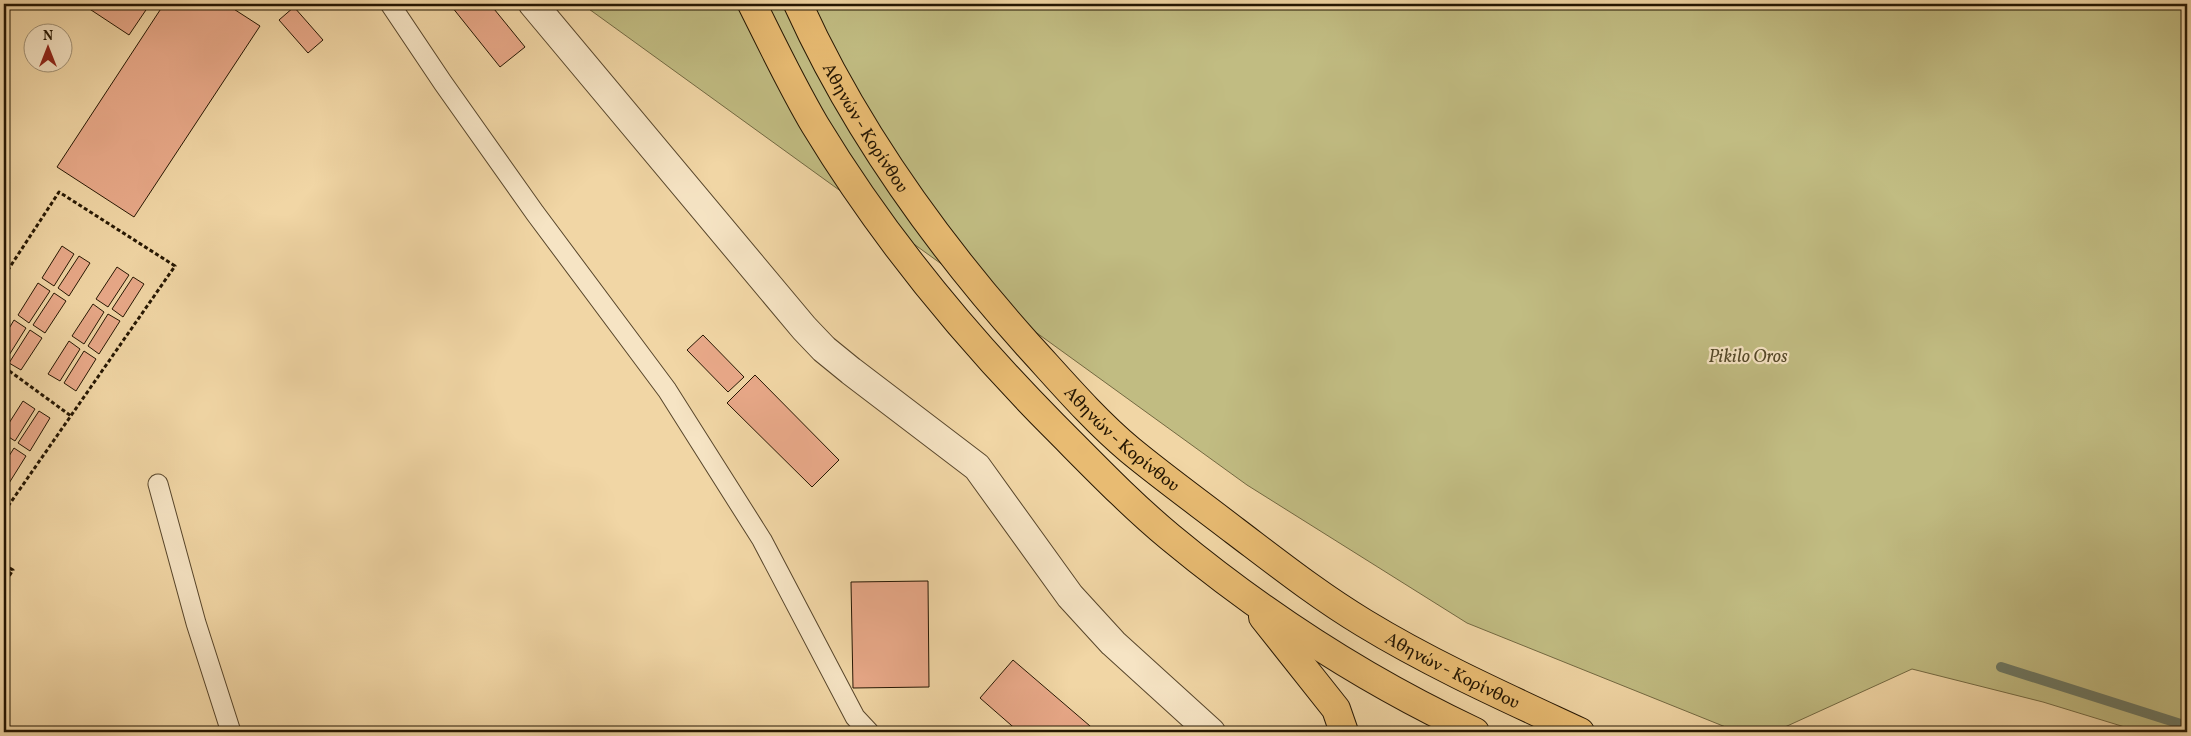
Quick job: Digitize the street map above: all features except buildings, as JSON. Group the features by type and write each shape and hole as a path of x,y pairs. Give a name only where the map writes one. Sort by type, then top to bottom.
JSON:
{"highway":[{"name":"Αθηνών - Κορίνθου","path":"752,4 825,141 910,264 962,328 1096,468 1170,537 1243,593 1340,661 1475,732"},
{"name":"Αθηνών - Κορίνθου","path":"798,4 820,51 852,109 908,197 994,307 1063,384 1129,449 1266,555 1364,622 1479,686 1580,732"},
{"path":"1243,593 1336,709 1344,732"}],"street":[{"path":"533,4 804,328 824,349 851,371 977,466 1070,596 1113,643 1211,732"}],"lane":[{"path":"390,4 535,213 667,390 737,498 855,717 869,732"},
{"path":"158,484 196,622 231,732"}],"path":[{"path":"4,276 59,192 176,266 4,512"},
{"path":"4,368 71,416"},
{"path":"4,565 13,570 4,584"}],"green space":[{"name":"Pikilo Oros","path":"582,4 2187,4 2187,732 2141,732 2043,702 1912,669 1774,732 1738,732 1467,623 1247,485"}],"waterway":[{"path":"2001,667 2187,726"}]}
